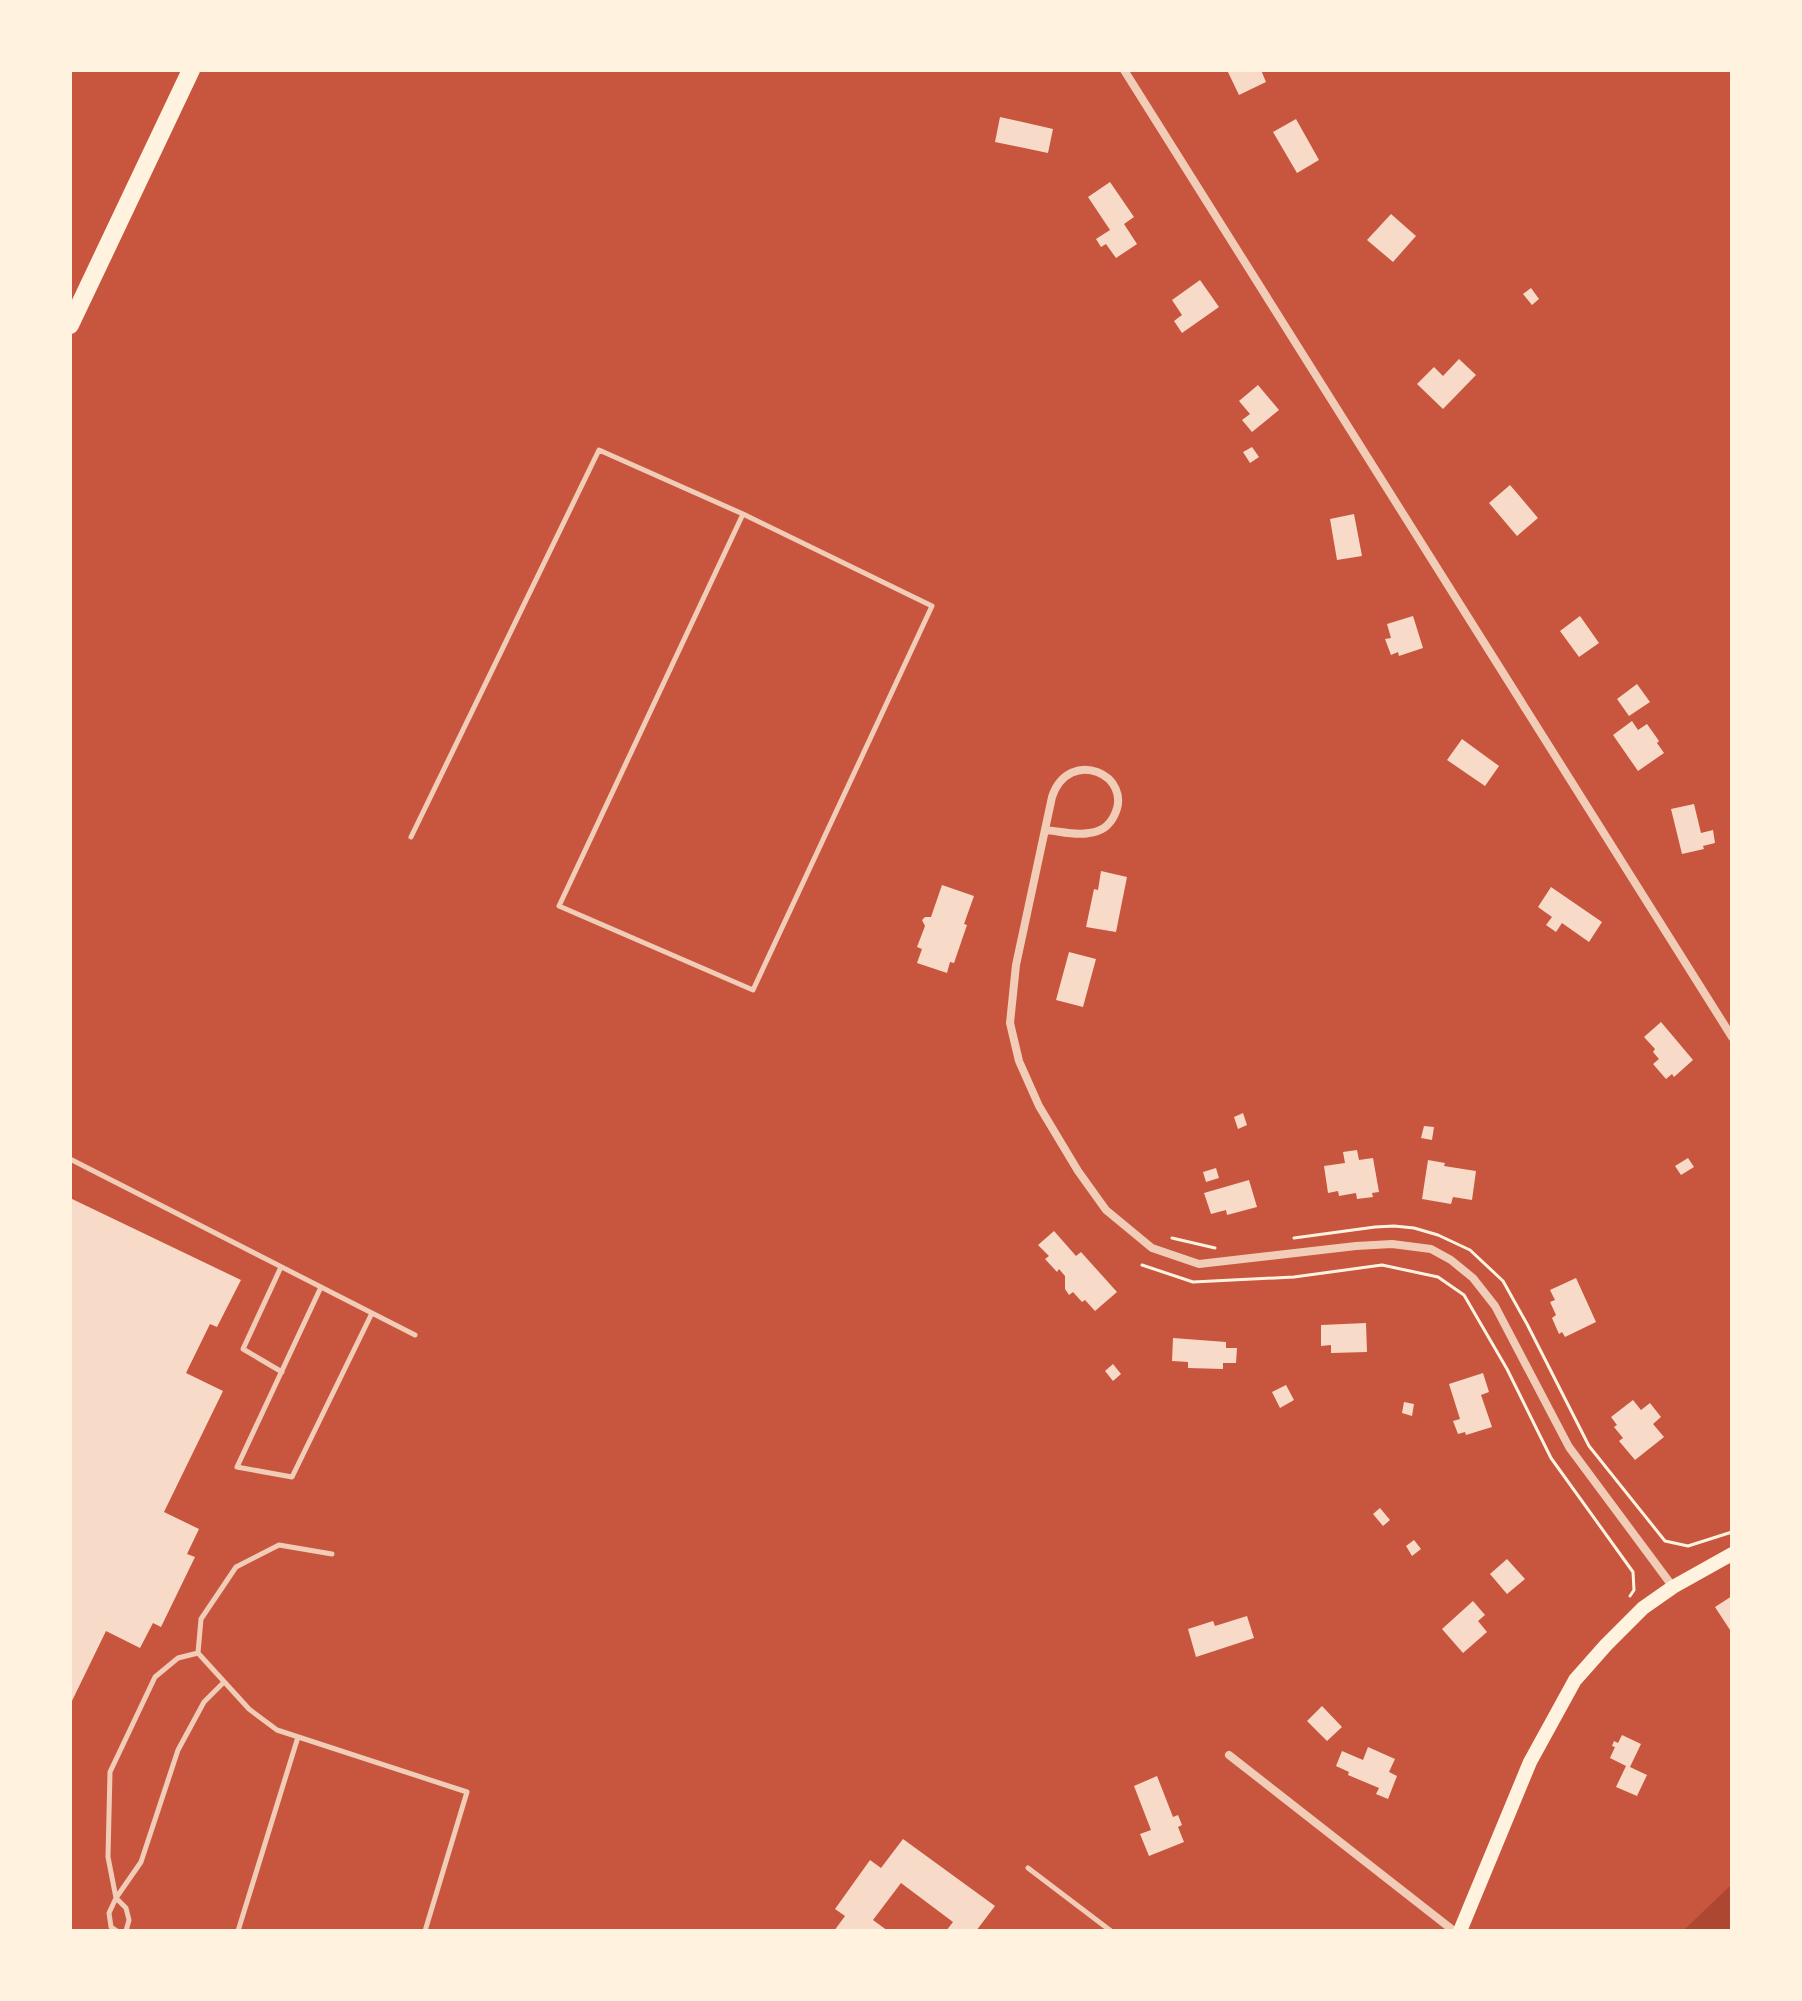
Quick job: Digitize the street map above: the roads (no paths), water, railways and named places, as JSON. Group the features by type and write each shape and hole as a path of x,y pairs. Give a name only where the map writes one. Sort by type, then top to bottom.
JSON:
{"highway":[{"path":"70,325 191,70"}],"main road":[{"path":"1460,1931 1530,1762 1575,1680 1643,1608 1732,1554"}],"street":[{"path":"1124,70 1732,1037"},
{"path":"1045,830 1082,834 1103,829 1111,822 1118,801 1111,781 1102,774 1081,769 1062,778 1056,786 1052,797 1016,965 1010,1023 1019,1061 1039,1106 1078,1171 1106,1210 1152,1248 1199,1264 1392,1244 1431,1249 1451,1260 1473,1278 1495,1306 1569,1447 1673,1587"},
{"path":"1229,1755 1454,1931"}],"lane":[{"path":"411,837 599,450 743,514 932,606 753,990 559,906 743,514"},
{"path":"70,1159 415,1335"},
{"path":"281,1267 243,1349 282,1372"},
{"path":"321,1287 237,1467 292,1477 372,1313"},
{"path":"332,1554 279,1545 236,1567 201,1619 198,1653 249,1709 277,1730 467,1792 425,1931"},
{"path":"126,1931 129,1920 126,1908 116,1898 108,1857 110,1772 155,1677 178,1658 198,1653"},
{"path":"117,1931 111,1927 109,1913 141,1862 178,1750 204,1702 224,1682"},
{"path":"238,1931 298,1737"},
{"path":"1028,1868 1111,1931"}]}
